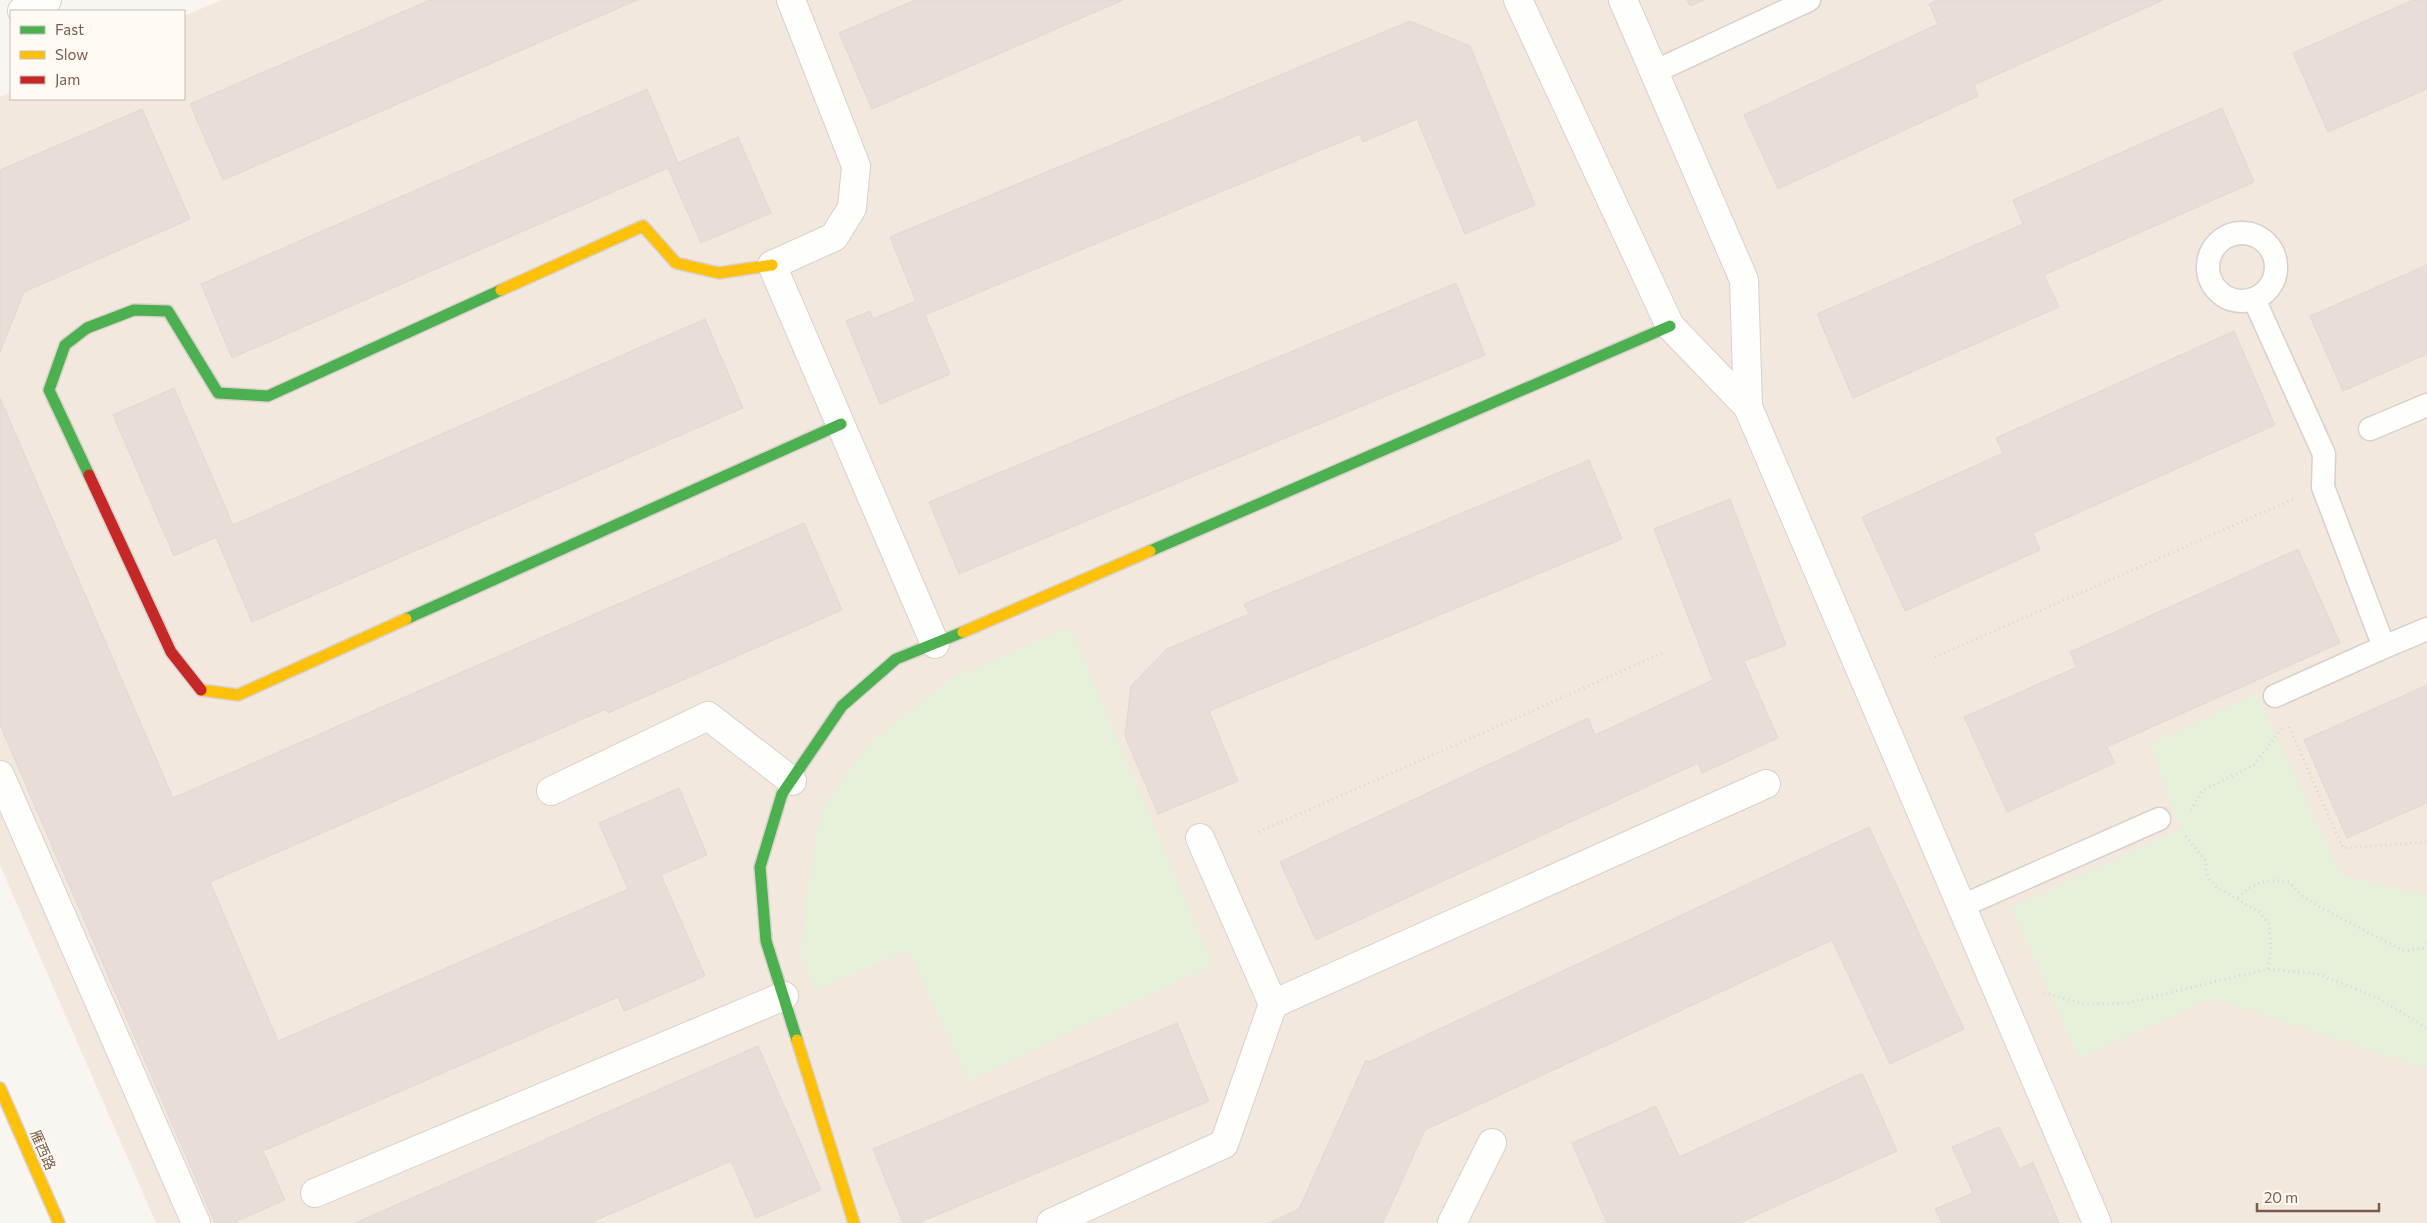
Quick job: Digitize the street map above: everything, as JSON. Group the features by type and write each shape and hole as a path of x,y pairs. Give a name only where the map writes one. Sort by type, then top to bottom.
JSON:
{"street":[{"path":"24,10 47,0"},
{"path":"791,0 856,166 852,208 834,237 772,265 719,273 676,263 643,226 268,396 218,393 168,311 134,310 87,328 65,345 49,390 171,652 201,690 238,695 841,424"},
{"path":"1518,0 1670,326 1748,407 2097,1223"},
{"path":"1623,0 1744,280 1748,407"},
{"path":"772,265 935,644"},
{"path":"854,1223 766,941 760,867 782,794 842,706 896,659 935,644 1670,326"},
{"path":"551,791 708,716 792,781"},
{"path":"0,775 196,1223"},
{"path":"1273,1004 1766,784"},
{"path":"1051,1223 1224,1144 1273,1004 1200,838"},
{"path":"315,1193 784,996"},
{"name":"雁西路","path":"0,1088 8,1125 59,1223"},
{"path":"1452,1223 1492,1143"}],"lane":[{"path":"1654,72 1810,0"},
{"path":"2254,299 2324,454 2323,487 2384,647"},
{"path":"2370,429 2427,405"},
{"path":"2275,696 2427,629"},
{"path":"1962,906 2159,819"}],"path":[{"path":"1935,657 2323,487"},
{"path":"1259,832 1665,652"},
{"path":"2189,814 2202,791 2254,765 2287,722 2343,848 2427,842"},
{"path":"2180,829 2205,860 2208,877 2215,886 2259,912 2269,924 2271,948 2268,970"},
{"path":"2238,898 2249,887 2270,880 2289,882 2301,895 2318,906 2404,951 2423,948 2427,944"},
{"path":"2044,992 2086,1004 2128,1003 2268,970 2318,974 2378,998 2427,1028"}],"shaded area":[{"path":"221,0 2427,0 2427,1223 156,1223 0,865 0,97 10,92 10,100 185,100 185,16"}],"green space":[{"path":"1070,627 1213,965 968,1081 908,950 815,991 800,952 809,880 821,811 870,742 952,678"},
{"path":"2257,693 2341,875 2427,895 2427,1069 2213,998 2079,1058 2011,908 2180,829 2150,744"}],"building":[{"path":"430,0 637,0 223,180 190,104"},
{"path":"915,0 1123,0 872,109 839,33"},
{"path":"1687,0 1704,0 1690,6"},
{"path":"1937,0 2163,0 1974,85 1978,96 1778,189 1744,115 1938,24 1929,4"},
{"path":"2413,0 2427,0 2427,89 2328,132 2293,53"},
{"path":"1410,21 1470,46 1535,205 1465,234 1417,119 1363,142 1360,134 925,315 950,374 880,404 846,321 870,311 873,319 916,301 890,237"},
{"path":"647,89 678,163 738,137 771,213 701,243 668,168 232,358 201,284"},
{"path":"2222,108 2254,182 2044,275 2059,307 1853,398 1817,314 2023,224 2013,200"},
{"path":"142,109 190,219 24,292 0,352 0,170"},
{"path":"2427,265 2427,354 2343,391 2310,316"},
{"path":"1456,283 1485,355 959,574 929,502"},
{"path":"705,319 743,408 252,622 216,537 174,556 113,415 174,388 233,525"},
{"path":"2234,331 2275,425 2033,533 2040,550 1905,611 1862,517 2003,453 1996,438"},
{"path":"0,398 173,798 804,523 842,610 608,713 606,709 210,882 278,1041 628,889 599,823 679,788 707,855 661,875 705,976 624,1011 618,997 263,1151 285,1200 232,1223 215,1223 0,725"},
{"path":"1589,460 1622,539 1209,711 1238,781 1158,814 1125,736 1131,686 1167,649 1249,614 1244,604"},
{"path":"1730,499 1786,645 1744,661 1778,738 1702,773 1698,763 1316,940 1280,862 1588,718 1595,735 1713,680 1654,529"},
{"path":"2298,549 2340,643 2107,747 2115,763 2007,812 1964,717 2077,667 2070,652"},
{"path":"2427,685 2427,803 2347,838 2304,740"},
{"path":"1869,827 1964,1029 1890,1064 1832,940 1425,1130 1383,1223 1268,1223 1299,1209 1366,1060 1369,1062"},
{"path":"1177,1023 1209,1101 918,1223 903,1223 873,1149"},
{"path":"758,1046 821,1190 756,1218 731,1161 590,1223 355,1223"},
{"path":"1862,1073 1897,1151 1739,1223 1607,1223 1572,1143 1656,1106 1679,1157"},
{"path":"1999,1127 2020,1169 2033,1162 2059,1223 1942,1223 1935,1209 1973,1193 1952,1147"}],"traffic: fast":[{"path":"89,475 49,390 65,345 87,328 134,310 168,311 218,393 268,396 501,290"},
{"path":"1150,551 1670,326"},
{"path":"406,619 841,424"},
{"path":"797,1040 766,941 760,867 782,794 842,706 896,659 963,632"}],"traffic: slow":[{"path":"501,290 643,226 676,263 719,273 772,265"},
{"path":"963,632 1150,551"},
{"path":"201,690 238,695 406,619"},
{"path":"797,1040 854,1223"},
{"path":"0,1088 59,1223"}],"traffic: jam":[{"path":"89,475 171,652 201,690"}]}
